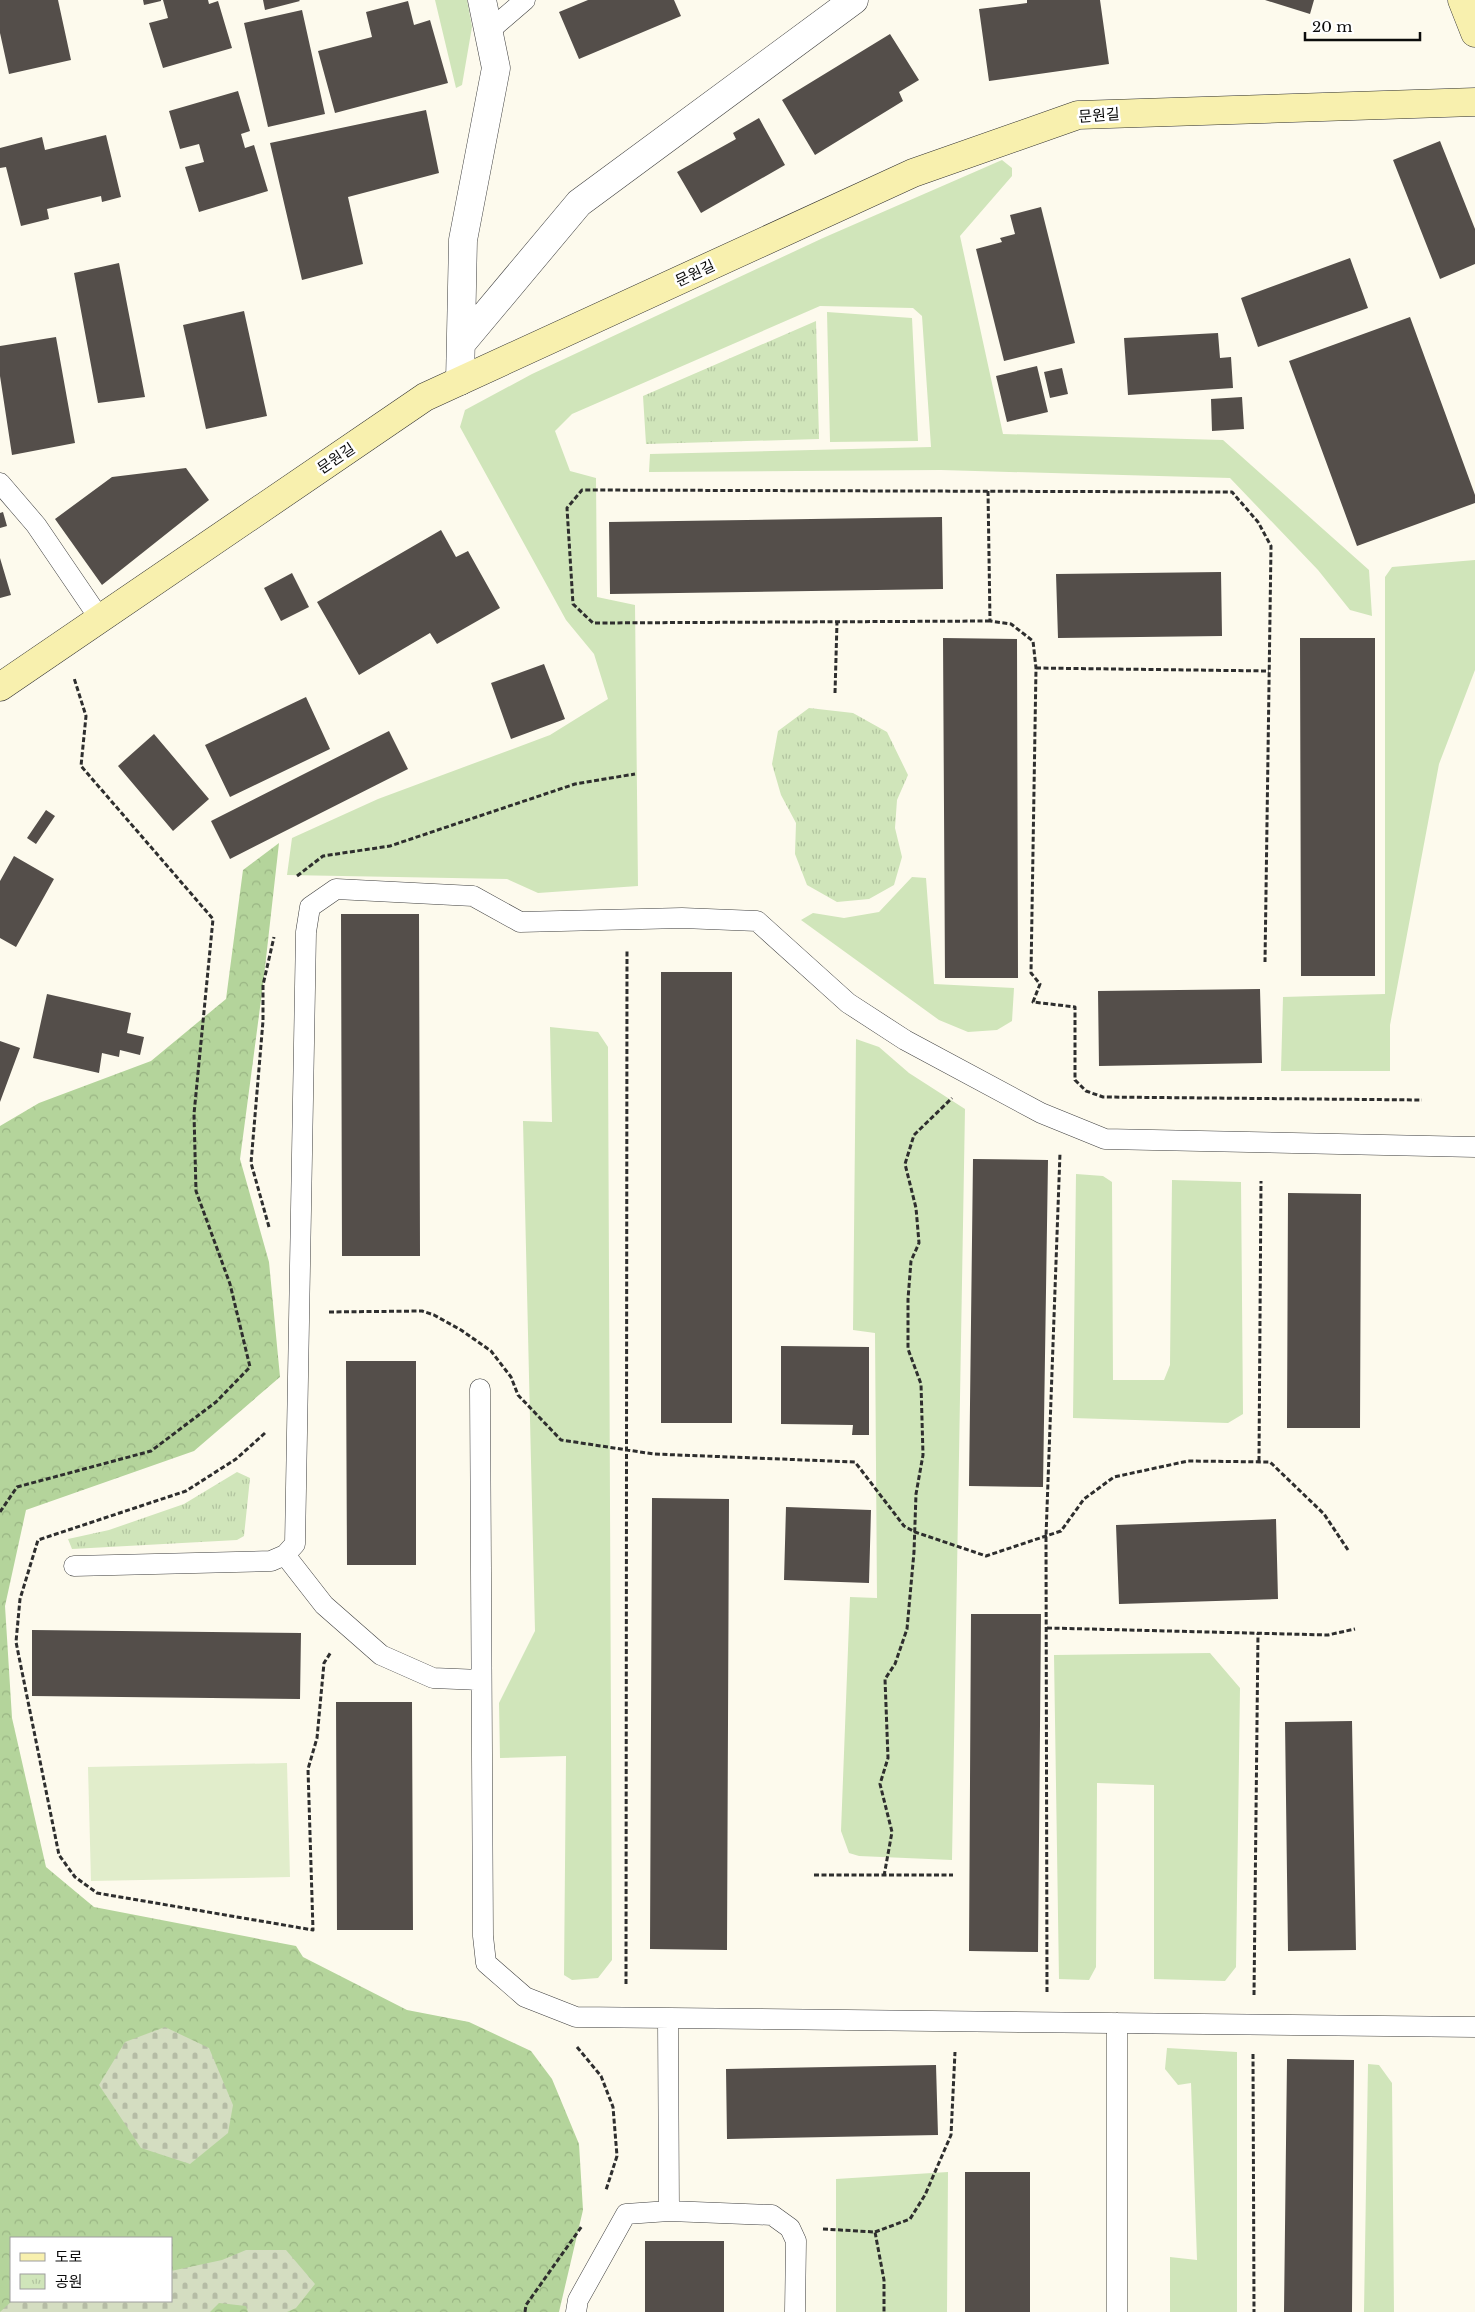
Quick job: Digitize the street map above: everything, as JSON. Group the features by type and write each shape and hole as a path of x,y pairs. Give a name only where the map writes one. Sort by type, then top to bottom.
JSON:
{"street":[{"path":"460,381 463,240 496,68 482,0"},
{"path":"461,344 579,202 854,0"},
{"path":"1462,0 1475,32"},
{"name":"문원길","path":"0,687 425,397 913,173 1078,115 1475,102"}],"lane":[{"path":"488,31 525,0"},
{"path":"0,482 36,525 100,620"},
{"path":"74,1566 271,1561 285,1555 295,1544 306,932 310,907 336,889 473,896 520,922 682,918 757,921 848,1003 905,1040 1041,1113 1105,1139 1475,1147"},
{"path":"480,1389 483,1936 486,1963 525,1997 576,2017 1475,2027"},
{"path":"285,1555 324,1604 381,1655 434,1678 481,1680"},
{"path":"668,2018 669,2212"},
{"path":"1117,2023 1118,2312"},
{"path":"576,2312 578,2300 626,2214 669,2212 772,2215 790,2228 796,2241 794,2312"}],"path":[{"path":"1265,962 1271,546 1258,522 1232,492 582,490 567,508 573,604 593,623 990,621 1011,624 1033,641 1036,668 1031,973 1040,984 1033,1002 1075,1008 1075,1080 1086,1091 1103,1096 1422,1100"},
{"path":"988,491 990,621"},
{"path":"835,692 837,622"},
{"path":"0,1512 17,1487 151,1451 216,1402 250,1367 230,1284 196,1191 194,1114 213,920 81,766 86,716 63,644"},
{"path":"1036,668 1269,671"},
{"path":"295,878 323,856 390,846 575,784 635,774"},
{"path":"269,1228 251,1163 263,1021 263,985 275,930"},
{"path":"626,1984 627,951"},
{"path":"884,1876 892,1832 880,1784 888,1758 885,1679 895,1664 907,1629 915,1532 916,1494 923,1455 921,1384 908,1349 908,1299 911,1261 919,1243 916,1208 905,1164 914,1135 974,1077"},
{"path":"1047,1993 1046,1536 1060,1148"},
{"path":"1259,1462 1261,1181"},
{"path":"323,1312 422,1311 434,1315 491,1350 511,1376 518,1395 561,1440 654,1454 855,1462 904,1526 915,1532 986,1556 1061,1531 1084,1499 1114,1477 1188,1461 1270,1462 1324,1514 1348,1550"},
{"path":"266,1432 236,1459 186,1491 38,1540 20,1600 16,1642 59,1856 75,1877 97,1892 313,1930 308,1768 317,1738 324,1663 347,1626"},
{"path":"1047,1628 1328,1635 1355,1630"},
{"path":"1254,2312 1253,2025 1258,1634"},
{"path":"814,1875 884,1876 953,1874"},
{"path":"790,2228 875,2232 910,2219 925,2195 951,2135 956,2021"},
{"path":"577,2047 602,2076 613,2108 617,2156 605,2193"},
{"path":"525,2312 526,2305 583,2225"},
{"path":"875,2232 884,2280 884,2312"}],"green space":[{"path":"435,0 467,0 472,27 462,85 456,88"},
{"path":"1002,160 1012,168 1012,176 960,236 1003,434 1223,440 1369,570 1372,616 1350,610 1318,570 1230,478 941,470 649,472 650,454 931,447 922,316 913,308 820,306 572,414 555,431 570,471 596,478 597,597 635,605 638,886 538,893 507,879 287,875 292,838 378,799 550,735 608,699 594,654 566,620 460,427 465,410 532,374 823,238"},
{"path":"827,312 912,318 918,441 830,442"},
{"path":"816,321 819,439 646,444 643,396"},
{"path":"1475,560 1475,670 1439,764 1390,1025 1390,1071 1281,1071 1283,997 1385,994 1385,577 1392,567"},
{"path":"809,708 853,713 887,732 908,775 897,800 895,828 902,857 894,885 869,899 837,902 807,885 795,854 796,823 781,795 772,764 778,731"},
{"path":"279,843 263,985 240,1159 269,1262 280,1377 194,1451 26,1510 5,1606 12,1718 46,1867 94,1907 296,1946 303,1957 407,2010 469,2022 531,2051 552,2079 579,2144 583,2210 559,2312 0,2312 0,1126 39,1103 151,1061 226,999 243,870"},
{"path":"912,877 926,878 934,984 1014,988 1012,1021 997,1030 968,1032 939,1020 801,920 813,913 844,918 879,912"},
{"path":"550,1027 598,1032 608,1047 612,1960 598,1978 572,1980 564,1975 566,1756 500,1758 499,1703 535,1631 523,1121 552,1122"},
{"path":"856,1039 879,1047 909,1073 965,1109 952,1860 859,1856 849,1853 841,1831 850,1597 877,1598 875,1333 853,1330"},
{"path":"1076,1174 1103,1176 1112,1182 1113,1380 1164,1380 1170,1365 1172,1180 1241,1182 1243,1414 1228,1423 1073,1418"},
{"path":"237,1472 250,1478 244,1536 237,1540 72,1549 68,1539 109,1530 184,1504"},
{"path":"1210,1653 1240,1688 1236,1967 1225,1981 1154,1979 1154,1785 1097,1783 1096,1967 1089,1980 1059,1979 1054,1655"},
{"path":"287,1763 290,1877 91,1881 88,1767"},
{"path":"165,2027 209,2048 233,2105 228,2133 190,2164 141,2148 99,2085 125,2042"},
{"path":"1167,2048 1237,2052 1237,2312 1170,2312 1170,2257 1197,2260 1191,2083 1178,2085 1165,2069"},
{"path":"1368,2064 1379,2065 1392,2083 1394,2312 1364,2312"},
{"path":"948,2172 947,2312 836,2312 836,2179"},
{"path":"246,2250 286,2250 315,2284 296,2308 287,2312 248,2312 246,2306 219,2303 210,2312 0,2312 11,2302 172,2302 172,2271 222,2260"}],"building":[{"path":"0,0 58,0 71,60 9,74 0,33"},
{"path":"143,0 161,0 161,1 144,5"},
{"path":"163,0 208,0 209,4 218,1 232,48 163,68 149,23 168,18"},
{"path":"263,0 299,0 300,1 265,10"},
{"path":"588,0 674,0 681,16 579,59 559,12"},
{"path":"1027,0 1100,0 1109,64 989,81 979,9 1027,3"},
{"path":"1265,0 1314,0 1310,14"},
{"path":"408,1 414,25 430,20 448,83 335,113 318,51 372,37 366,12"},
{"path":"302,10 325,114 268,127 244,23"},
{"path":"890,34 919,80 899,92 903,101 815,155 782,100"},
{"path":"238,91 250,131 241,134 245,148 254,145 268,191 199,212 185,167 204,162 199,144 180,149 169,111"},
{"path":"426,110 439,173 348,197 363,264 302,280 270,143"},
{"path":"759,118 785,165 701,213 677,172 736,139 733,133"},
{"path":"106,135 121,197 102,202 101,196 47,209 49,219 21,226 6,167 0,168 0,148 42,137 45,150"},
{"path":"1440,141 1475,229 1475,264 1440,279 1393,160"},
{"path":"1041,207 1075,343 1004,361 976,249 1002,242 1000,238 1015,234 1010,215"},
{"path":"1350,258 1368,308 1258,347 1241,298"},
{"path":"119,263 145,397 98,403 74,273"},
{"path":"244,311 267,416 206,429 183,325"},
{"path":"1410,317 1475,495 1475,503 1357,546 1289,361"},
{"path":"1218,333 1220,358 1231,357 1233,388 1128,395 1124,338"},
{"path":"56,337 75,443 12,455 0,376 0,346"},
{"path":"1037,366 1048,412 1007,422 996,376"},
{"path":"1062,368 1068,394 1050,398 1044,372"},
{"path":"1242,397 1244,429 1212,431 1211,399"},
{"path":"186,468 209,500 102,585 55,519 112,477"},
{"path":"3,512 7,526 0,528 0,513"},
{"path":"942,517 943,589 610,594 609,522"},
{"path":"441,530 456,557 468,551 500,608 437,644 430,633 359,675 317,602"},
{"path":"0,558 11,595 0,598"},
{"path":"1221,572 1222,636 1058,638 1056,574"},
{"path":"292,573 309,607 281,621 264,588"},
{"path":"943,638 1017,639 1018,978 945,978"},
{"path":"1300,638 1375,638 1375,976 1301,976"},
{"path":"544,664 565,719 511,739 491,683"},
{"path":"306,697 330,749 230,797 205,745"},
{"path":"389,731 408,769 230,859 211,821"},
{"path":"154,734 209,799 173,831 118,766"},
{"path":"46,810 55,816 36,844 27,838"},
{"path":"14,856 54,879 16,947 0,938 0,881"},
{"path":"341,914 419,914 420,1256 342,1256"},
{"path":"661,972 732,972 732,1423 661,1423"},
{"path":"1260,989 1262,1063 1099,1066 1098,991"},
{"path":"47,994 131,1013 127,1033 144,1037 140,1055 120,1050 119,1057 102,1053 99,1073 33,1058"},
{"path":"0,1041 20,1048 0,1102"},
{"path":"973,1159 1048,1160 1043,1487 969,1486"},
{"path":"1288,1193 1361,1194 1360,1428 1287,1428"},
{"path":"781,1346 869,1347 869,1435 852,1435 853,1425 781,1424"},
{"path":"346,1361 416,1361 416,1565 347,1565"},
{"path":"652,1498 729,1499 727,1950 650,1949"},
{"path":"786,1507 871,1510 869,1583 784,1580"},
{"path":"1276,1519 1278,1599 1119,1604 1116,1525"},
{"path":"971,1614 1041,1614 1038,1952 969,1951"},
{"path":"32,1630 301,1633 300,1699 32,1696"},
{"path":"336,1702 412,1702 413,1930 337,1930"},
{"path":"1352,1721 1356,1950 1288,1951 1285,1722"},
{"path":"1287,2059 1354,2060 1352,2312 1284,2312"},
{"path":"936,2065 938,2135 727,2139 726,2069"},
{"path":"965,2172 1030,2172 1030,2312 965,2312"},
{"path":"645,2241 724,2241 724,2312 645,2312"}]}
